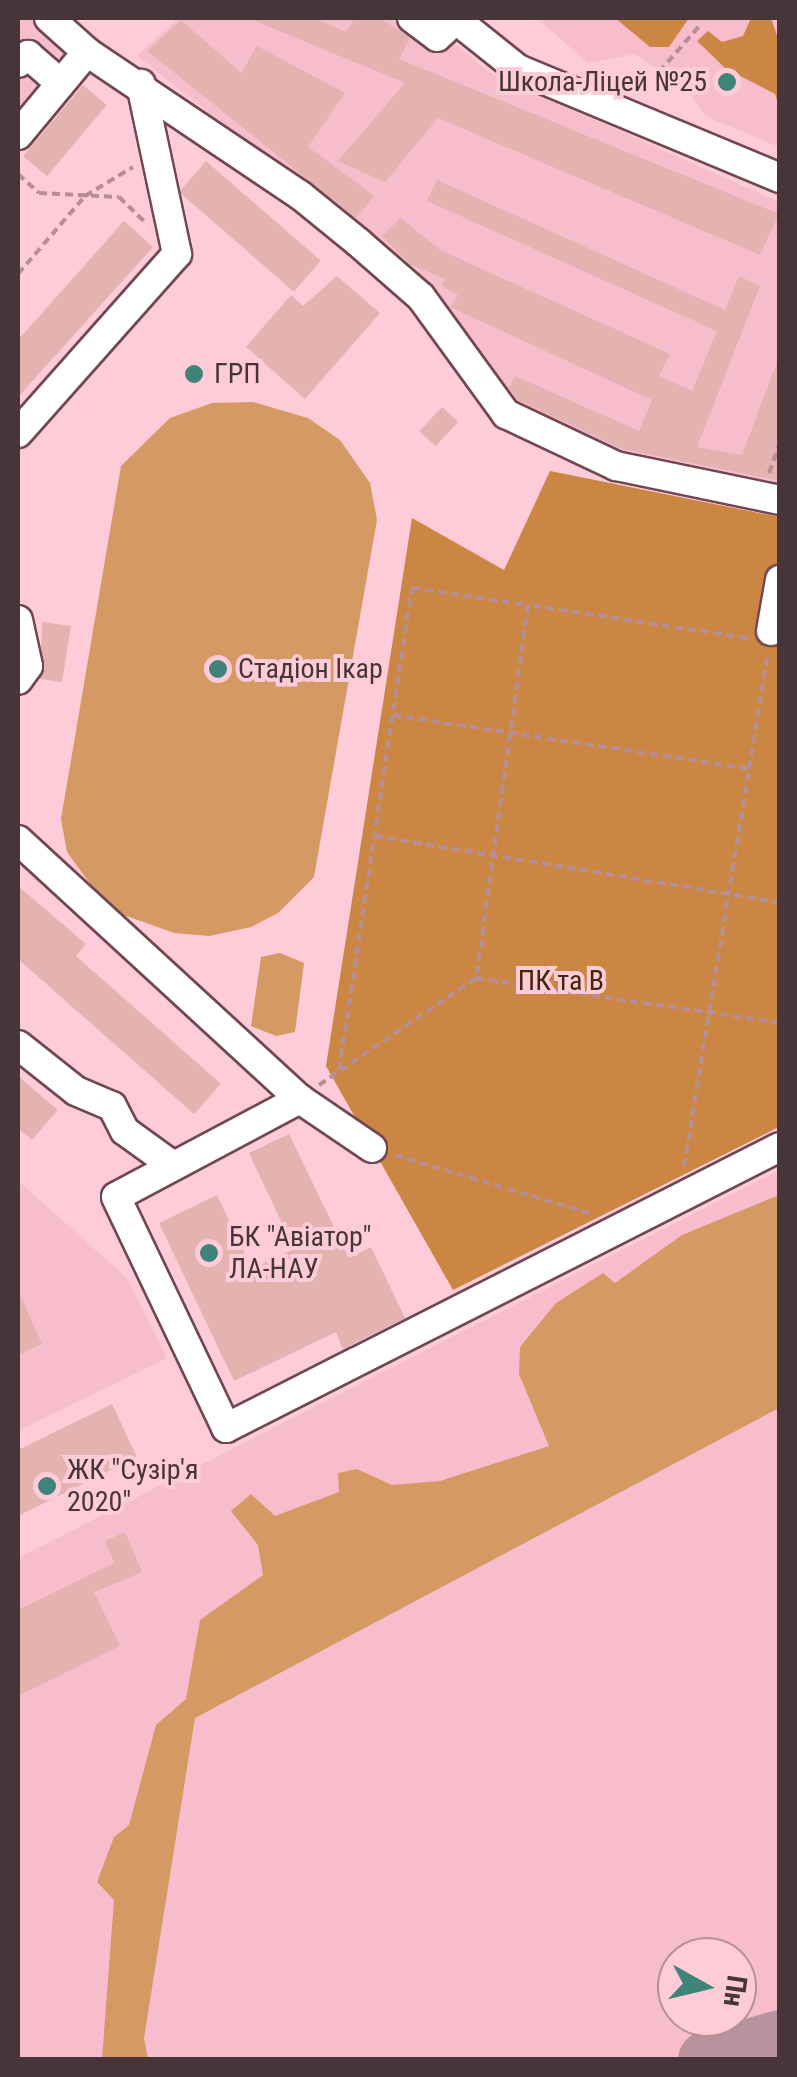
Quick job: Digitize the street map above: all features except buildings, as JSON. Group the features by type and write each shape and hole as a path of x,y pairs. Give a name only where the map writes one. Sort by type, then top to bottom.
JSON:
{"street":[{"path":"49,18 86,52 141,84 300,194 421,298 506,414 616,466 770,498"},
{"path":"412,18 438,38 456,18 518,69 780,178"},
{"path":"18,135 86,52"},
{"path":"21,54 60,84"},
{"path":"18,433 177,254 141,84"},
{"path":"771,636 780,580"},
{"path":"18,620 26,636 28,666 18,680"},
{"path":"18,840 300,1099 372,1148"},
{"path":"18,1045 76,1092 112,1106 124,1130 172,1164"},
{"path":"300,1099 116,1197 226,1428 780,1147"}],"path":[{"path":"659,72 701,24"},
{"path":"18,174 39,193 120,197 177,254"},
{"path":"18,274 85,196"},
{"path":"770,498 780,443"},
{"path":"339,1070 412,588 771,636 679,1198"},
{"path":"476,978 528,605"},
{"path":"393,716 748,769"},
{"path":"374,836 780,902"},
{"path":"300,1099 476,978 780,1023"},
{"path":"372,1148 625,1224"}],"shaded area":[{"path":"18,18 34,18 71,51 18,116"},
{"path":"178,18 424,18 490,73 779,202 779,488 633,458 502,401 415,275 137,56"},
{"name":"Школа-Ліцей №25","path":"537,18 779,18 779,147 707,117 688,92 635,54 588,63"},
{"name":"Стадіон Ікар","path":"253,402 308,418 340,440 370,483 377,520 314,877 278,913 251,927 209,936 174,933 121,914 96,892 67,852 61,819 121,466 170,418 212,403"},
{"path":"280,953 304,963 295,1032 276,1036 251,1026 261,957"},
{"path":"779,1170 779,2059 18,2060 18,1558"},
{"path":"18,1181 128,1279 167,1358 18,1431"},
{"path":"779,1195 779,1408 195,1718 144,2038 148,2059 102,2059 114,1900 97,1882 114,1837 129,1825 156,1725 186,1699 200,1620 263,1575 258,1545 231,1511 251,1494 275,1516 339,1492 338,1473 357,1469 392,1485 440,1481 549,1446 519,1374 520,1347 556,1303 603,1273 615,1283 682,1235"}],"green space":[{"path":"615,18 689,18 669,47 650,47"},
{"path":"751,18 771,18 779,41 779,107 775,94 725,68 697,41 708,31 722,42 743,36"},
{"name":"ПК та В","path":"550,471 779,517 779,1127 453,1290 326,1066 412,518 504,570"}],"taxiway":[{"path":"707,2060 780,2039"}],"place":[{"name":"Школа-Ліцей №25","path":"727,82"},
{"name":"ГРП","path":"194,374"},
{"name":"Стадіон Ікар","path":"218,669"},
{"name":"БК \"Авіатор\" ЛА-НАУ","path":"209,1253"},
{"name":"ЖК \"Сузір'я 2020\"","path":"47,1486"}]}
